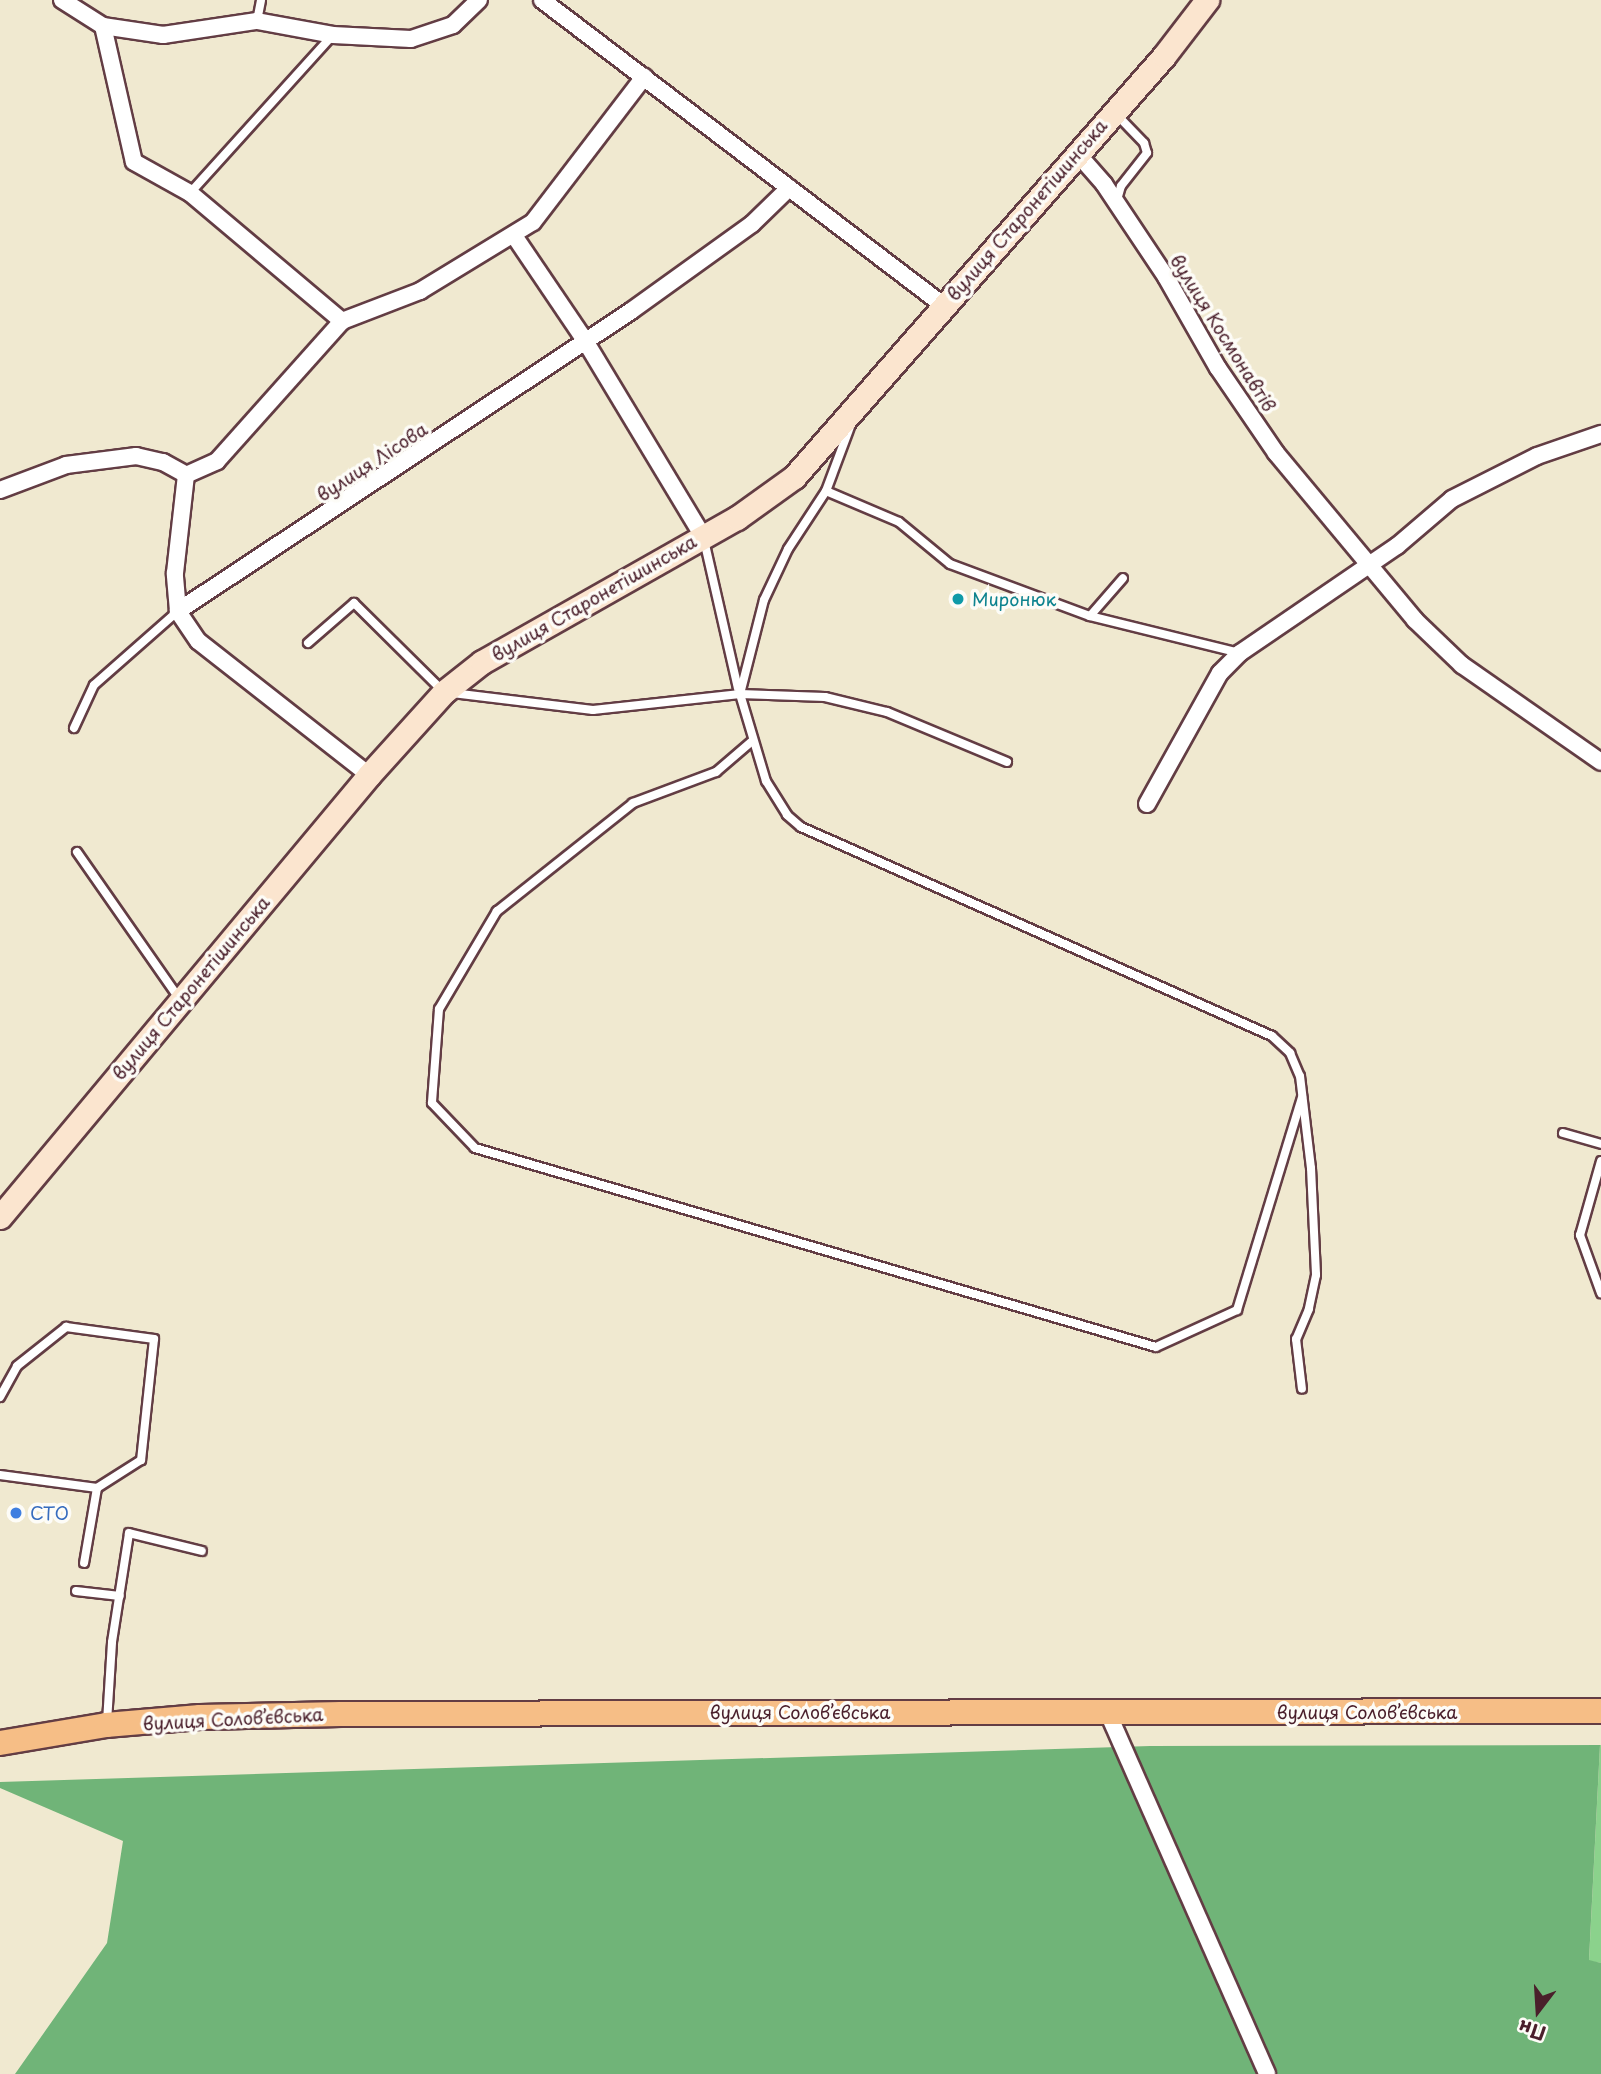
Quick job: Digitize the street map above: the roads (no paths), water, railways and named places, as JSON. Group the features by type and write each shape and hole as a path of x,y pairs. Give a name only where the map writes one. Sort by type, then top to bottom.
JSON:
{"main road":[{"name":"вулиця Старонетішинська","path":"0,1217 369,775 444,692 482,662 703,536 794,477 858,407 1207,0"},
{"name":"вулиця Соловʼєвська","path":"0,1743 106,1726 200,1717 341,1714 1601,1711"}],"street":[{"path":"62,0 103,26 163,35 257,21 333,35 411,38 453,25 479,0"},
{"path":"542,0 943,306"},
{"path":"103,26 134,162 190,193 342,321"},
{"path":"186,475 217,461 342,321 420,291 515,237 533,222 644,77"},
{"name":"вулиця Космонавтів","path":"1076,152 1117,203 1238,400 1276,453 1415,620 1462,665 1601,762"},
{"name":"вулиця Лісова","path":"178,611 428,449 584,338 631,311 752,224 789,188"},
{"path":"515,237 584,338 703,536"},
{"path":"1147,804 1220,673 1240,653 1368,562 1396,546 1452,499 1537,456 1601,434"},
{"path":"0,490 66,465 136,456 163,462 186,475"},
{"path":"186,475 175,573 178,611 198,640 369,775"},
{"path":"1108,1713 1267,2074"}],"lane":[{"path":"257,21 261,0"},
{"path":"190,193 333,35"},
{"path":"1114,111 1144,143 1147,153 1121,186 1117,203"},
{"path":"740,694 749,643 764,600 788,550 826,491 858,407"},
{"path":"826,491 899,522 950,564 1090,616 1240,653"},
{"path":"703,536 740,694 752,723 751,742 773,794 801,827 1262,1030 1290,1053 1300,1076 1316,1275 1309,1309 1296,1339 1301,1389"},
{"path":"1090,616 1123,578"},
{"path":"307,642 355,603 444,692 593,710 740,694 825,697 887,712 1007,762"},
{"path":"74,728 94,685 178,611"},
{"path":"751,742 716,772 633,803 497,911 439,1009 432,1103 475,1148 1156,1347 1237,1310 1302,1098"},
{"path":"77,852 181,1000"},
{"path":"1563,1133 1601,1144"},
{"path":"1601,1161 1580,1235 1601,1293"},
{"path":"0,1397 17,1366 66,1327 154,1339 141,1460 97,1488 0,1475"},
{"path":"84,1563 97,1488"},
{"path":"106,1726 129,1533 202,1551"},
{"path":"76,1591 120,1596"}],"place":[{"name":"Миронюк","path":"958,599"},
{"name":"СТО","path":"16,1513"}]}
